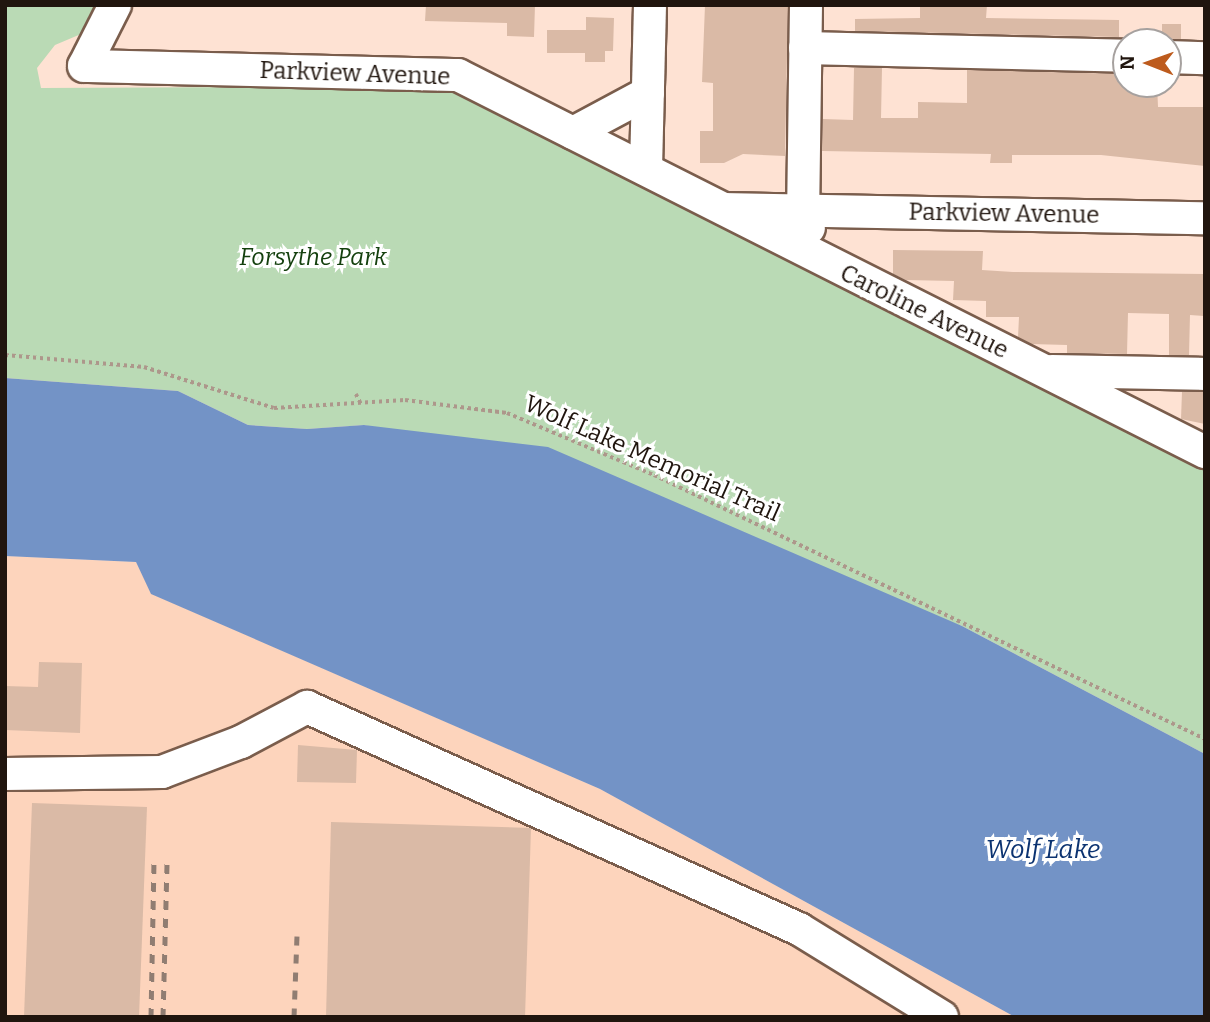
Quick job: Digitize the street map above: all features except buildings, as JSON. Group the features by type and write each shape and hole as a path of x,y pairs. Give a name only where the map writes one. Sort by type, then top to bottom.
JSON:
{"street":[{"name":"Parkview Avenue","path":"115,5 84,66 458,75 646,169"},
{"path":"646,169 650,5"},
{"path":"802,252 810,230 803,210 806,5"},
{"path":"805,48 1112,56"},
{"path":"1182,57 1205,58"},
{"path":"573,133 648,93"},
{"name":"Caroline Avenue","path":"646,169 802,252 1205,452"},
{"name":"Parkview Avenue","path":"720,208 1205,218"},
{"path":"1045,371 1205,374"},
{"path":"5,774 162,772 242,742 307,707 799,929 943,1017"}],"path":[{"name":"Wolf Lake Memorial Trail","path":"5,355 144,367 274,408 447,403 539,424 1205,739"},
{"path":"356,394 361,404"}],"shaded area":[{"path":"5,556 136,562 152,594 600,789 1015,1017 5,1017"}],"green space":[{"name":"Forsythe Park","path":"5,5 102,5 81,34 55,45 37,68 41,88 441,86 1205,465 1205,754 962,626 365,425 307,429 248,425 178,391 5,378"}],"water":[{"name":"Wolf Lake","path":"5,378 178,391 248,425 307,429 364,425 548,447 962,626 1205,754 1205,1017 1015,1017 600,789 151,594 136,562 5,556"}],"railway":[{"path":"163,1017 167,859"},
{"path":"151,1017 154,860"},
{"path":"294,1017 297,934"}]}
